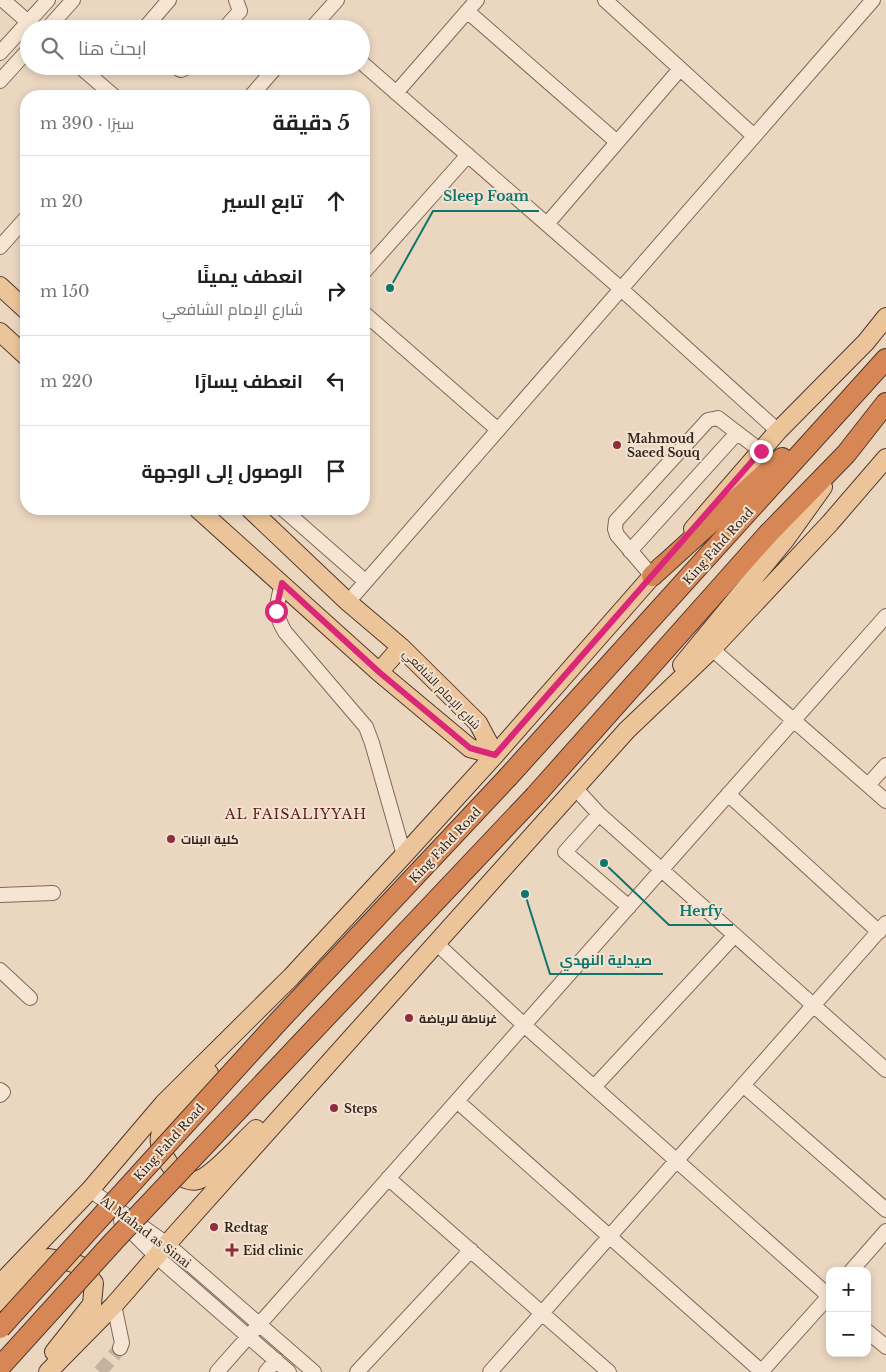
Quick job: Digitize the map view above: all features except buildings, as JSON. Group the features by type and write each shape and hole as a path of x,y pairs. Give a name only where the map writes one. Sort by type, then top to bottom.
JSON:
{"highway":[{"path":"652,576 880,366"},
{"name":"King Fahd Road","path":"0,1328 278,1023 508,777 880,366"},
{"path":"846,454 886,403"},
{"path":"0,1367 114,1241 535,796 768,534 846,454 886,418"}],"main road":[{"path":"0,286 20,304"},
{"path":"3,1275 90,1190 164,1103 291,977 404,856 495,755 778,431 866,342 886,317"},
{"path":"0,332 20,350"},
{"path":"48,1372 114,1305 161,1250 576,789 785,540 846,454"},
{"path":"627,730 712,649 830,523 886,458"},
{"name":"شارع الإمام الشافعي","path":"205,515 379,672 470,748 495,755"},
{"name":"شارع الإمام الشافعي","path":"256,515 348,602 401,647 478,723 495,755"},
{"path":"379,672 401,647"},
{"path":"291,977 166,1123 159,1138 164,1156 171,1167 182,1178 198,1180 213,1170 379,1008"},
{"path":"0,1302 38,1263 49,1258 70,1262 79,1266 94,1283 92,1304 38,1372"}],"street":[{"path":"3,0 26,20"},
{"path":"35,20 48,0"},
{"path":"55,20 73,0"},
{"path":"152,20 169,0"},
{"path":"232,20 240,11 236,0"},
{"path":"321,20 337,0"},
{"path":"396,93 477,0"},
{"path":"348,602 873,0"},
{"path":"607,1 754,136"},
{"path":"467,11 617,142"},
{"path":"0,53 20,36"},
{"path":"0,81 20,59"},
{"path":"547,224 680,69"},
{"path":"370,70 620,288 778,431"},
{"path":"90,75 107,90"},
{"path":"256,90 269,75"},
{"path":"370,265 468,155"},
{"path":"0,247 20,225"},
{"path":"370,318 497,429"},
{"path":"652,576 617,535 615,529 616,521 708,420 718,418 761,451"},
{"path":"630,551 737,433"},
{"path":"290,515 365,581"},
{"path":"282,583 276,611 279,621 285,632 366,727 372,742 404,856"},
{"path":"217,1372 886,616"},
{"path":"712,649 886,801"},
{"path":"868,785 886,765"},
{"path":"576,789 599,814 886,1070"},
{"path":"490,1372 882,928 728,794"},
{"path":"599,814 564,852 629,907"},
{"path":"0,895 53,893"},
{"path":"594,1087 735,936"},
{"path":"436,943 524,1025 826,1293"},
{"path":"0,970 30,998"},
{"path":"743,1085 886,1210"},
{"path":"0,1090 3,1092 0,1095"},
{"path":"457,1101 762,1372 826,1299"},
{"path":"388,1178 609,1372"},
{"name":"Al Mahad as Sinai","path":"90,1190 161,1250 260,1324 314,1372"},
{"path":"854,1267 886,1231"},
{"name":"Al Mahad as Sinai","path":"161,1250 249,1336 289,1372"},
{"path":"358,1372 471,1250"},
{"path":"114,1305 122,1343 120,1348"},
{"path":"871,1334 886,1347"},
{"path":"266,1372 276,1360"}],"tunnel":[{"path":"100,1372 120,1348"}],"place":[{"name":"Sleep Foam","path":"390,288"},
{"name":"Mahmoud Saeed Souq","path":"617,445"},
{"name":"كلية البنات","path":"171,839"},
{"name":"Herfy","path":"604,863"},
{"name":"صيدلية النهدي","path":"525,894"},
{"name":"غرناطة للرياضة","path":"409,1018"},
{"name":"Steps","path":"334,1108"},
{"name":"Redtag","path":"214,1227"},
{"name":"Eid clinic","path":"232,1250"}],"district":[{"name":"AL FAISALIYYAH","path":"296,814"}],"route":[{"path":"276,611 282,583 379,672 470,748 495,755 761,451"}]}
